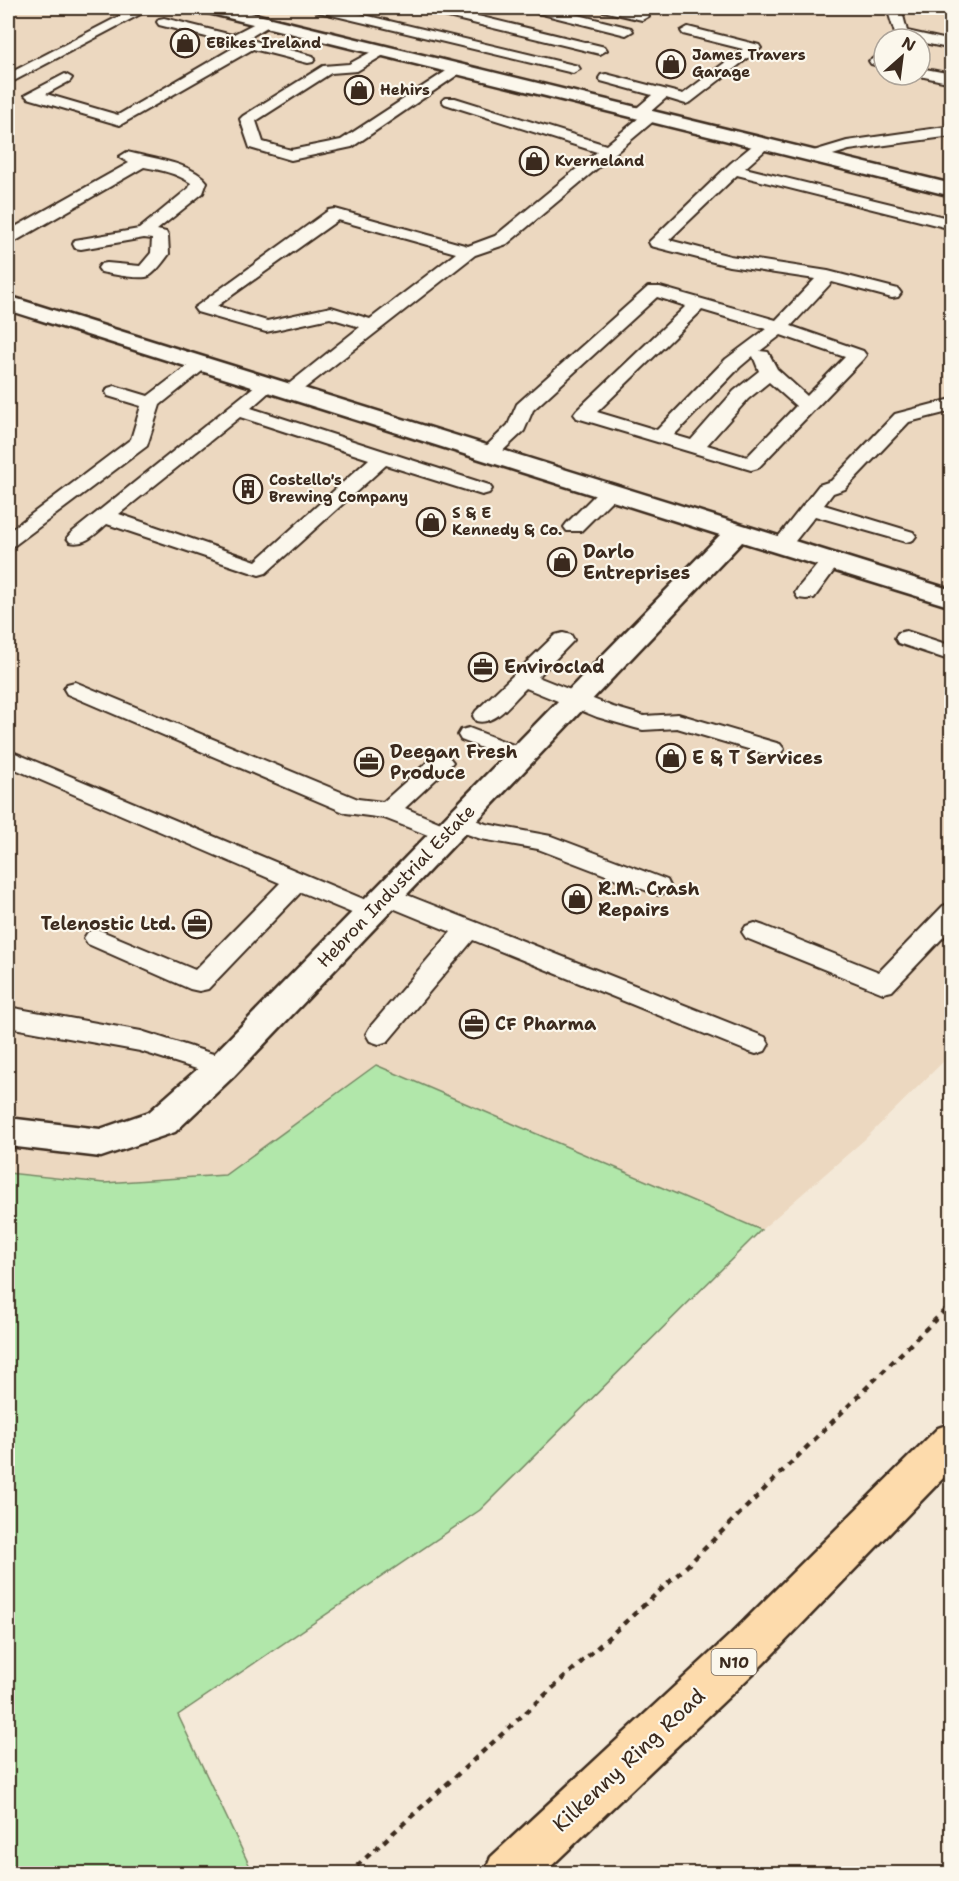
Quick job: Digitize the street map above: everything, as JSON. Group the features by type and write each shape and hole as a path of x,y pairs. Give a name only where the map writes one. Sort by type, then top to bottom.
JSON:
{"highway":[{"name":"Kilkenny Ring Road","path":"508,1874 747,1649 951,1441"}],"street":[{"path":"223,9 951,190"},
{"path":"8,303 951,599"},
{"name":"Hebron Industrial Estate","path":"8,1132 100,1143 162,1122 222,1067 737,532"}],"lane":[{"path":"8,80 145,8"},
{"path":"320,8 573,69"},
{"path":"535,8 626,31"},
{"path":"608,8 642,16"},
{"path":"894,8 901,34 951,45"},
{"path":"416,31 454,10 600,50"},
{"path":"234,40 267,21"},
{"path":"164,22 308,59"},
{"path":"606,78 686,99 754,48 688,31"},
{"path":"65,78 33,96 120,120 251,44"},
{"path":"382,50 352,68 328,69 248,119 256,145 291,155 346,144 459,69"},
{"path":"932,75 951,79"},
{"path":"77,538 237,410 278,388 374,326 469,251 501,240 609,151 645,115 663,93"},
{"path":"450,101 609,151"},
{"path":"813,156 847,146 951,131"},
{"path":"764,144 736,166 735,170 657,242 729,261 828,276 892,293"},
{"path":"8,238 134,159 174,168 190,174 199,182 197,190 144,233"},
{"path":"735,170 951,224"},
{"path":"374,326 331,312 266,327 203,308 335,214 469,251"},
{"path":"81,244 144,233 160,236 160,254 144,272 107,268"},
{"path":"661,437 733,363 780,327 828,276"},
{"path":"488,454 517,427 524,408 654,291 780,327 798,336 857,355 751,464 584,414 699,304"},
{"path":"757,345 769,372 807,406"},
{"path":"8,541 140,442 151,403 202,364"},
{"path":"695,447 741,395 769,372"},
{"path":"114,392 151,403"},
{"path":"781,546 826,489 838,485 902,418 951,405"},
{"path":"237,410 482,489"},
{"path":"105,516 259,569 382,457"},
{"path":"574,527 609,492"},
{"path":"811,508 906,536"},
{"path":"806,593 831,561"},
{"path":"906,638 951,654"},
{"path":"484,716 563,640"},
{"path":"523,679 605,712 644,723 678,721 772,749"},
{"path":"75,689 354,807 388,810 452,828 542,842 658,886"},
{"path":"469,735 521,756"},
{"path":"8,757 297,881 468,928 756,1044"},
{"path":"388,810 441,762"},
{"path":"97,938 199,982 297,881"},
{"path":"756,932 883,984 951,912"},
{"path":"379,1034 468,928"},
{"path":"8,1017 141,1041 222,1067"}],"path":[{"path":"348,1874 686,1567 951,1303"}],"shaded area":[{"path":"8,8 951,8 951,1054 864,1140 761,1230 376,1065 225,1175 104,1183 8,1173"}],"green space":[{"path":"376,1065 761,1230 480,1510 178,1715 253,1873 8,1873 8,1173 104,1183 225,1175"}],"place":[{"name":"EBikes Ireland","path":"185,43"},
{"name":"James Travers Garage","path":"671,64"},
{"name":"Hehirs","path":"359,90"},
{"name":"Kverneland","path":"534,161"},
{"name":"Costello's Brewing Company","path":"248,489"},
{"name":"S & E Kennedy & Co.","path":"431,522"},
{"name":"Darlo Entreprises","path":"562,562"},
{"name":"Enviroclad","path":"483,667"},
{"name":"E & T Services","path":"671,758"},
{"name":"Deegan Fresh Produce","path":"369,762"},
{"name":"R.M. Crash Repairs","path":"577,899"},
{"name":"Telenostic Ltd.","path":"197,924"},
{"name":"CF Pharma","path":"474,1024"}]}
